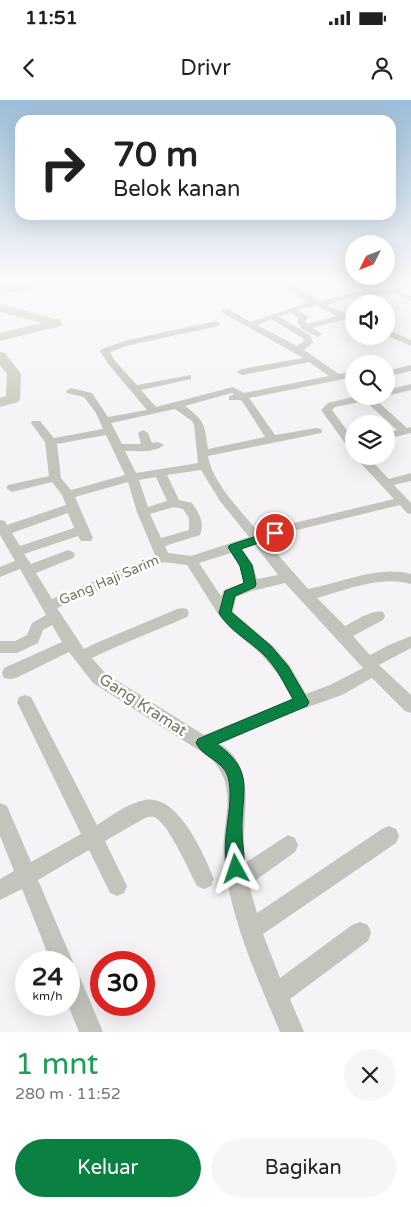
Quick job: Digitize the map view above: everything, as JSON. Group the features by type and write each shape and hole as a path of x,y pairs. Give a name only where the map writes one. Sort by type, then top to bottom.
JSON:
{"street":[{"path":"154,411 126,378 119,373 105,351 128,343 214,324"},
{"path":"285,324 307,338 309,342 298,350"},
{"path":"303,324 318,334"},
{"path":"306,327 316,324"},
{"path":"250,325 298,350 338,378"},
{"path":"395,336 411,343"},
{"path":"242,372 310,359"},
{"path":"395,372 411,368"},
{"path":"220,401 345,376"},
{"path":"136,392 161,390 155,384 188,377"},
{"path":"395,391 411,387"},
{"path":"51,442 227,390 236,391 242,396 260,420 271,439"},
{"path":"71,391 84,393 92,398 132,477 143,512 163,557"},
{"path":"345,402 332,405 326,410 345,436"},
{"path":"177,405 196,419 199,425 203,460 224,498 256,540 372,667 411,706"},
{"path":"0,572 84,534 70,501 55,478 51,442 36,423"},
{"path":"395,425 408,431"},
{"path":"2,528 132,477 160,473 271,439 317,431"},
{"path":"395,435 408,431"},
{"path":"118,447 153,446 143,433"},
{"path":"368,465 406,505"},
{"path":"160,473 174,504"},
{"path":"12,488 55,478"},
{"path":"386,484 411,478"},
{"path":"143,512 174,504 188,506 192,510 196,530 194,533 158,543"},
{"name":"Gang Haji Sarim","path":"0,647 17,647 33,639 37,627 51,612 163,557 191,561 294,527 406,505"},
{"name":"Gang Kramat","path":"2,528 51,612 81,657 106,682 133,702 204,743 226,760 233,770 236,780 234,857 238,880 251,930 292,1032"},
{"path":"234,547 246,565 251,584"},
{"path":"22,562 68,556"},
{"path":"191,561 225,613 234,623 267,650 284,670 302,702"},
{"path":"225,613 229,594 251,584 268,583 288,577"},
{"path":"305,595 334,589 366,579 402,577 411,580"},
{"path":"81,657 119,638 133,635 182,613"},
{"path":"343,634 378,616"},
{"path":"204,743 302,702 336,690 372,667 394,649 411,642"},
{"path":"10,672 71,644"},
{"path":"25,702 117,886"},
{"path":"0,890 141,810 151,808 162,812 171,821 204,879"},
{"path":"0,812 57,951"},
{"path":"251,930 389,836"},
{"path":"238,880 288,846"},
{"path":"276,995 360,933"},
{"path":"80,1005 91,1032"}],"waterway":[{"path":"0,337 50,324"},
{"path":"0,356 14,374 13,399 0,403"}],"route":[{"path":"236,869 234,857 236,780 233,770 226,760 204,743 302,702 284,670 267,650 234,623 225,613 229,594 251,584 246,565 234,547 275,533"}]}
